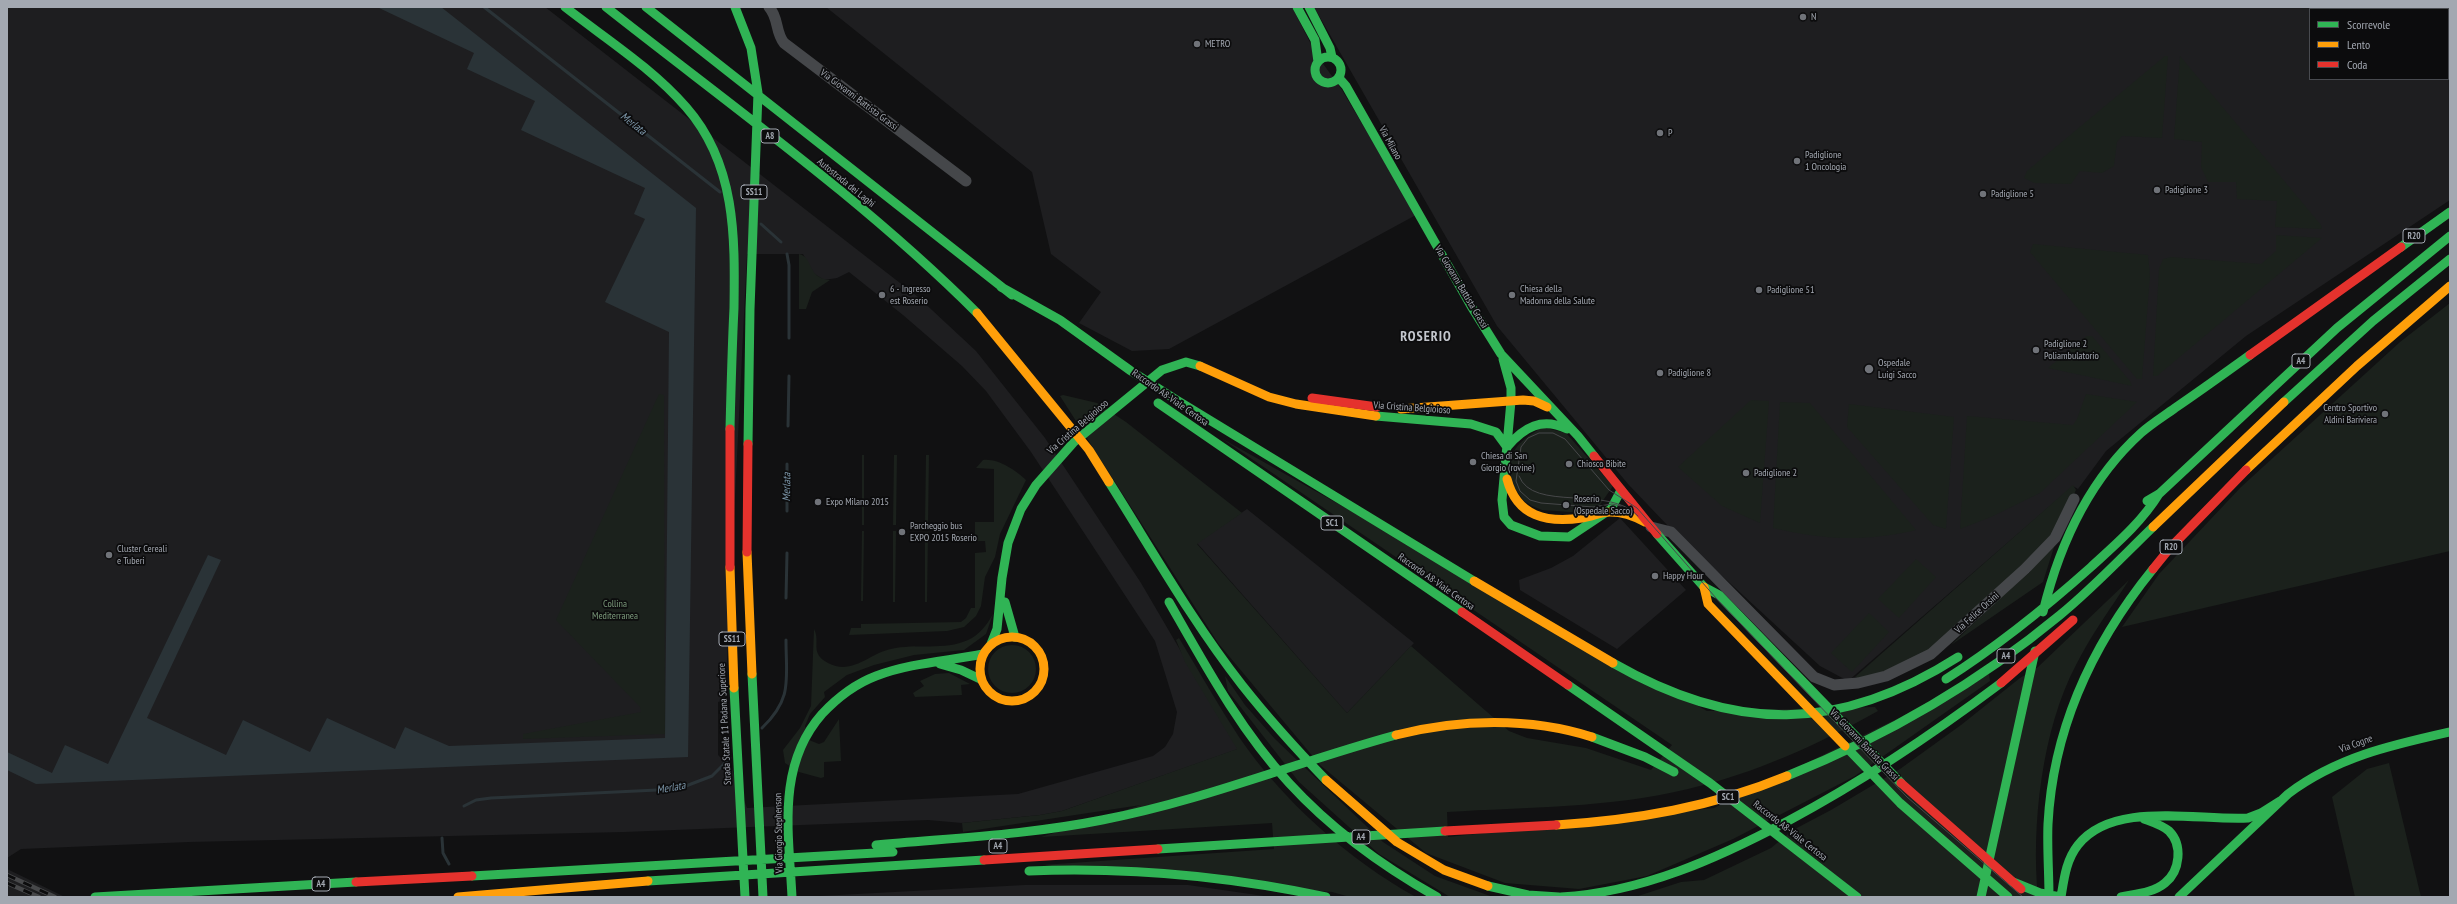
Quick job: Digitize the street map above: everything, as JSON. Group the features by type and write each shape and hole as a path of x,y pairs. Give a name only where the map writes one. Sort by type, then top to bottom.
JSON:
{"main road":[{"name":"Strada Statale 11 Padana Superiore","path":"566,7 662,83 699,123 715,150 724,175 731,204 734,258 731,382 730,574 745,897"},
{"name":"Autostrada dei Laghi","path":"606,7 833,186 932,268 985,321 1049,401"},
{"name":"Autostrada dei Laghi","path":"646,7 1001,287"},
{"name":"SS11","path":"735,7 749,36 755,64 758,93 748,382 747,566 763,897"},
{"path":"1297,7 1317,43 1319,50 1318,62 1315,70 1320,81 1331,83 1339,78 1341,66 1332,58 1330,48 1309,7"},
{"path":"1318,62 1324,58 1332,58"},
{"name":"Via Milano","path":"1339,78 1346,86 1421,220"},
{"name":"R20","path":"1981,897 2052,573 2070,528 2087,498 2126,449 2159,418 2450,212"},
{"name":"Via Giovanni Battista Grassi","path":"1421,220 1501,354 1552,411 1578,436 1649,525 1704,587 1719,595 1911,794 2031,897"},
{"name":"A4","path":"1936,686 1990,650 2053,600 2148,514 2159,494 2331,334 2450,236"},
{"name":"A4","path":"458,897 652,881 1613,821 1692,808 1746,793 1792,776 1890,728 1993,665 2060,614 2350,341 2450,259"},
{"name":"R20","path":"2049,897 2049,827 2052,782 2059,744 2078,687 2094,652 2111,624 2145,576 2214,500 2382,342 2450,286"},
{"path":"1001,287 1051,326"},
{"path":"1001,287 1060,320 1131,372 1552,628 1634,676 1686,699 1751,714 1785,716 1825,713 1857,706 1896,692 1965,652"},
{"name":"Via Giovanni Battista Grassi","path":"1501,354 1511,388 1506,466 1503,488 1503,512 1506,520 1520,530 1540,536 1564,538 1573,536 1606,512 1615,503 1621,490"},
{"name":"Via Cristina Belgioioso","path":"991,644 997,634 1000,623 999,605 1005,555 1019,512 1045,472 1069,447 1162,370 1175,364 1196,364 1269,397 1318,409 1393,418 1439,420 1484,427 1496,432 1507,447"},
{"name":"Raccordo A8-Viale Certosa","path":"1130,384 1710,783 1857,897"},
{"name":"Via Cristina Belgioioso","path":"1238,384 1270,392 1382,407 1415,409 1511,401"},
{"path":"1049,401 1079,456"},
{"path":"1049,401 1089,450 1201,628 1241,684 1289,742 1340,794 1397,842 1444,870 1499,890 1528,895 1560,897 1611,893 1660,880 1746,842 1828,800 1906,752 1955,718 2020,666 2081,612"},
{"name":"Via Giovanni Battista Grassi","path":"1511,401 1534,401 1543,404 1552,411"},
{"name":"Via Giovanni Battista Grassi","path":"1507,447 1525,428 1539,423 1560,424 1578,436"},
{"name":"Via Giovanni Battista Grassi","path":"1506,466 1511,494 1526,512 1546,518 1570,519 1606,512 1631,515 1649,525"},
{"path":"2134,511 2159,494"},
{"path":"2035,599 2064,574"},
{"name":"Via Giovanni Battista Grassi","path":"1704,587 1708,604 1900,803 2008,897"},
{"name":"Via Cristina Belgioioso","path":"1001,590 1015,637"},
{"path":"1166,596 1239,719 1285,778 1326,819 1356,845 1437,897"},
{"path":"1015,637 1027,641 1034,646 1043,660 1043,678 1035,692 1021,700 1003,701 989,693 980,679 979,666 983,654 991,644 1002,638 1015,637"},
{"name":"Via Giorgio Stephenson","path":"792,897 788,805 789,786 800,749 810,730 833,703 857,686 876,676 906,668 937,664 983,654"},
{"name":"Via Giorgio Stephenson","path":"937,664 961,670 980,679"},
{"path":"724,860 1064,827 1134,813 1405,733 1476,722 1525,723 1590,735 1626,748 1679,775"},
{"path":"1831,744 1861,730"},
{"name":"Via Cogne","path":"2280,801 2320,771 2379,748 2450,732"},
{"path":"1725,786 1705,791 1733,812 1788,843"},
{"path":"2013,882 2040,892 2061,897 2067,867 2080,840 2107,823 2132,818 2249,817 2259,814 2280,801"},
{"path":"2180,897 2198,878 2271,812 2280,801"},
{"path":"2121,897 2137,894 2158,887 2169,880 2176,869 2178,856 2174,839 2167,830 2152,822 2132,818"},
{"name":"A4","path":"1360,824 1392,822"},
{"name":"A4","path":"1320,827 1344,825"},
{"name":"A4","path":"95,897 724,860 929,850"},
{"path":"1018,872 1095,869 1190,874 1242,880 1326,897"},
{"path":"2186,897 2198,878"},
{"path":"733,889 804,885"}],"street":[{"name":"Via Giovanni Battista Grassi","path":"769,7 775,16 778,34 784,43 966,181"},
{"path":"1462,406 1465,417 1484,427"},
{"name":"Via Felice Orsini","path":"1847,684 1886,676 1932,654 2025,569 2056,538 2074,499"},
{"name":"Via Giovanni Battista Grassi","path":"1649,525 1671,532 1814,677 1834,685 1847,684"}],"shaded area":[{"path":"7,7 545,7 918,297 976,351 1045,438 1141,583 1238,749 1062,811 1040,815 962,823 928,820 624,832 189,842 21,849 7,858","holes":["747,254 803,254 813,273 824,280 837,278 849,272 903,315 962,366 986,391 1031,452 1155,641 1177,712 1173,734 1165,747 1153,756 1018,794 747,808 732,769 718,755 718,702 725,700"]},
{"path":"377,7 441,7 696,208 688,757 36,784 7,770 7,752 52,773 65,745 108,764 208,555 221,560 147,718 226,755 243,720 310,752 327,718 395,749 405,727 449,746 665,738 669,332 605,302 645,219 634,214 645,188 521,130 535,101 467,69 474,53"},
{"path":"826,7 1292,7 1316,54 1342,90 1416,215 1169,349 1132,351 1079,323 1101,292 1051,254 1032,172"},
{"name":"Ospedale Luigi Sacco","path":"1314,7 2450,7 2450,200 2246,336 2106,451 2078,489 2073,486 1848,681 1820,666 1669,527 1628,484 1497,326"},
{"path":"1247,509 1414,643 1347,713 1197,543"},
{"path":"1620,518 1686,590 1617,649 1520,590 1519,580 1551,568 1573,556"},
{"path":"7,869 65,897 7,897"},
{"path":"1025,885 1188,885 1271,897 801,897"}],"green space":[{"path":"2165,56 2168,56 2162,138 2122,136 2117,142 2114,166 2102,173 2080,171 2071,184 2034,183 2024,178 2027,171"},
{"path":"2180,56 2321,225 2322,229 2275,227 2277,201 2237,199 2236,182 2208,182 2201,167 2202,142 2174,139"},
{"path":"2276,235 2322,238 2157,376 2153,376 2159,269 2163,259 2171,257 2261,264 2276,251"},
{"path":"2033,244 2148,255 2150,275 2142,379 2137,379 2030,252"},
{"path":"799,254 807,259 817,276 830,280 812,292 806,309 799,309"},
{"name":"Centro Sportivo Aldini Bariviera","path":"2450,303 2450,551 2122,627 2159,574 2241,487 2400,342"},
{"path":"2087,336 2092,336 2130,381 2132,386 2048,368"},
{"name":"Collina Mediterranea","path":"659,394 664,395 665,734 523,739 523,734 641,712 640,707 556,620"},
{"path":"2086,394 2137,402 2040,493 1991,517 1960,529 1967,416 2073,425 2077,419"},
{"path":"1063,395 1097,403 1126,422 1242,513 1197,544 1347,713 1411,646 1509,731 1527,738 1586,748 1651,770 1672,745 1221,438 1707,711 1875,707 1878,711 1786,757 1738,775 1688,789 1629,800 1568,806 1447,812 1448,837 1714,808 1989,674 1990,681 1855,776 1733,839 1647,876 1579,889 1505,883 1426,853 1320,765 1218,643 1060,396"},
{"path":"1751,400 1769,401 1760,523 1722,506 1678,467"},
{"path":"1780,402 1810,403 1916,530 1898,534 1862,538 1844,538 1809,535 1773,528"},
{"path":"1849,404 1954,417 1946,529 1933,525 1847,427"},
{"path":"1542,427 1566,433 1613,486 1597,509 1584,513 1542,510 1524,501 1511,483 1511,462 1516,449 1525,438"},
{"path":"862,455 864,455 864,525 862,525"},
{"path":"894,455 897,455 896,525 893,525"},
{"path":"926,455 929,455 928,525 925,525"},
{"path":"983,460 1000,463 1017,472 1026,480 1000,534 995,557 985,577 981,606 976,616 964,627 947,631 849,635 851,628 861,628 861,624 961,622 966,618 971,608 975,608 975,553 986,552 985,541 975,541 975,522 994,522 994,469 976,468"},
{"path":"2073,485 2076,490 2054,537 1929,650 1889,672 1861,679 1855,677"},
{"path":"862,531 864,531 863,601 861,601"},
{"path":"893,531 896,531 895,602 893,602"},
{"path":"925,532 928,532 927,602 925,602"},
{"path":"2055,544 2043,582 1951,645 2030,572 2039,557"},
{"path":"1916,559 1936,577 1899,618 1878,599"},
{"path":"2129,580 2095,632 2076,665 2064,690 2055,718 2047,748 2038,809 2036,869 2038,897 1635,897 1681,882 1704,880 1771,848 1793,830 1831,810 1900,769 1961,725 2020,678 2038,667"},
{"path":"1869,613 1889,632 1852,672 1831,653"},
{"path":"993,614 986,634 964,650 914,655 874,665 847,675 824,692 825,697 810,714 805,726 809,740 819,744 824,742 839,719 841,761 824,762 824,777 821,778 799,772 785,763 783,750 800,728 811,706 814,629 816,634 817,651 822,659 828,663 845,667 891,649 901,647 949,645 968,640 985,626"},
{"path":"1179,638 1239,737 1275,783 1318,827 1342,847 1366,866 1416,897 1350,897 1332,892 1042,865 1274,849 1272,823 1041,837 1141,805 963,832 962,823 1040,815 1062,811 1237,749 1185,662 1176,640"},
{"path":"1007,645 1017,645 1029,652 1036,664 1036,674 1029,686 1017,693 1007,693 999,689 992,682 988,674 988,664 992,656 999,649"},
{"path":"949,673 970,684 961,685 962,695 915,697 913,693 924,686 920,681 935,674"},
{"path":"1225,676 1245,705 1275,739 1383,842 1435,876 1493,897 1450,897 1379,854 1299,782 1228,691"},
{"path":"2389,763 2421,897 2355,897 2332,797 2367,769"}],"waterway":[{"name":"Merlata","path":"484,7 720,192"},
{"name":"Merlata","path":"761,224 781,242"},
{"name":"Merlata","path":"787,254 789,265 789,338"},
{"name":"Merlata","path":"788,426 789,376"},
{"name":"Merlata","path":"787,464 787,511"},
{"name":"Merlata","path":"786,598 787,553"},
{"name":"Merlata","path":"762,728 779,707 786,688 786,640"},
{"name":"Merlata","path":"464,806 476,800 491,798 678,789 712,776 730,758"},
{"name":"Merlata","path":"442,838 443,853 449,864"}],"tram line":[{"path":"1621,506 1612,504 1593,507 1541,503 1530,500 1520,491 1516,481 1521,447 1528,438 1539,433 1553,433 1565,439 1609,490 1637,508 1716,598 1907,797 2023,897"},
{"path":"1519,476 1527,487 1539,493 1609,501 1625,507 1638,516"}],"railway":[{"path":"7,875 55,897"},
{"path":"7,883 39,897"}],"traffic: fast":[{"path":"565,7 659,79 686,107 702,129 715,152 729,202 734,254 734,308 730,429"},
{"path":"606,7 843,193 934,272 977,313"},
{"path":"646,7 1012,295"},
{"path":"735,7 751,48 758,93 750,309 748,444"},
{"path":"1297,7 1315,40 1318,62"},
{"path":"1309,7 1330,48 1332,57"},
{"path":"1328,57 1337,61 1341,70 1337,79 1328,83 1319,79 1315,70 1319,61 1328,57"},
{"path":"1339,78 1346,86 1471,306 1501,354 1578,436 1594,456"},
{"path":"2401,247 2450,212"},
{"path":"2147,501 2159,494 2337,328 2450,236"},
{"path":"2284,402 2373,321 2450,259"},
{"path":"1001,287 1060,320 1131,371 1175,399 1474,581"},
{"path":"2043,612 2067,539 2078,515 2106,472 2123,451 2141,433 2250,355"},
{"path":"1503,359 1511,388 1511,401 1502,500 1504,517 1511,525 1540,536 1569,537 1611,509 1621,490"},
{"path":"991,644 997,629 1002,578 1008,543 1021,509 1036,485 1074,442 1162,370 1186,362 1200,366"},
{"path":"1158,403 1462,612"},
{"path":"1376,416 1471,424 1496,432 1507,447"},
{"path":"1507,447 1520,434 1534,426 1549,424 1567,429"},
{"path":"1109,482 1189,611 1224,661 1272,721 1326,780"},
{"path":"1946,679 2003,640 2074,582 2128,533 2152,505 2159,494"},
{"path":"1787,776 1823,761 1895,726 1930,706 1997,663 2029,640 2072,605 2153,527"},
{"path":"1657,534 1704,587 1719,595 1901,783"},
{"path":"2049,897 2048,824 2058,754 2068,720 2080,688 2095,656 2112,626 2153,569"},
{"path":"1005,602 1015,637"},
{"path":"1169,602 1210,673 1239,719 1271,763 1289,783 1340,832 1358,846 1397,873 1437,897"},
{"path":"1981,897 2035,651"},
{"path":"792,897 788,825 792,778 797,756 807,734 822,714 847,692 876,676 916,665 983,654"},
{"path":"1613,663 1658,686 1702,702 1744,712 1787,715 1829,711 1871,700 1914,682 1958,657"},
{"path":"940,664 961,670 980,679"},
{"path":"752,674 763,897"},
{"path":"1561,897 1591,894 1650,881 1706,860 1761,835 1816,806 1897,756 2001,683"},
{"path":"1568,685 1710,783 1857,897"},
{"path":"734,688 745,897"},
{"path":"2179,897 2288,794 2307,781 2345,762 2366,754 2407,742 2450,732"},
{"path":"876,845 1017,833 1102,820 1139,812 1213,792 1396,735"},
{"path":"1592,737 1645,757 1674,772"},
{"path":"1845,746 1900,803 2008,897"},
{"path":"2061,897 2066,870 2078,845 2093,831 2112,822 2134,817 2157,816 2248,818 2261,813 2280,801"},
{"path":"2121,897 2144,893 2155,889 2170,878 2177,865 2178,850 2169,831 2144,819"},
{"path":"1158,849 1445,831"},
{"path":"472,876 893,852"},
{"path":"648,881 984,860"},
{"path":"1029,871 1104,870 1215,878 1326,897"},
{"path":"95,897 356,882"},
{"path":"2013,882 2040,893 2060,897"},
{"path":"1488,886 1528,895 1559,897"}],"traffic: slow":[{"path":"2246,470 2357,366 2450,286"},
{"path":"977,313 1089,450 1109,482"},
{"path":"1200,366 1269,397 1296,404 1376,416"},
{"path":"1401,409 1523,400 1534,401 1547,407"},
{"path":"2153,527 2284,402"},
{"path":"1507,479 1518,502 1535,515 1546,518 1569,519 1606,512 1614,512 1628,515 1645,522"},
{"path":"747,552 752,674"},
{"path":"730,567 734,688"},
{"path":"1474,581 1613,663"},
{"path":"1704,587 1708,604 1845,746"},
{"path":"1006,637 1018,637 1035,646 1042,657 1044,669 1042,681 1035,692 1018,701 1006,701 994,696 985,687 980,675 980,663 985,651 994,642 1006,637"},
{"path":"1396,735 1444,726 1494,722 1544,726 1592,737"},
{"path":"1556,825 1615,820 1702,804 1759,787 1787,776"},
{"path":"1326,780 1397,842 1444,870 1488,886"},
{"path":"458,897 648,881"}],"traffic: jam":[{"path":"2250,355 2401,247"},
{"path":"1312,398 1377,407"},
{"path":"730,429 730,567"},
{"path":"747,552 748,444"},
{"path":"1594,456 1657,534"},
{"path":"2153,569 2170,548 2246,470"},
{"path":"1462,612 1568,685"},
{"path":"2001,683 2073,620"},
{"path":"1901,783 2021,889"},
{"path":"1445,831 1556,825"},
{"path":"984,860 1158,849"},
{"path":"356,882 472,876"}],"place":[{"name":"N","path":"1803,17"},
{"name":"METRO","path":"1197,44"},
{"name":"P","path":"1660,133"},
{"name":"Padiglione 1 Oncologia","path":"1797,161"},
{"name":"Padiglione 3","path":"2157,190"},
{"name":"Padiglione 5","path":"1983,194"},
{"name":"Padiglione 51","path":"1759,290"},
{"name":"6 - Ingresso est Roserio","path":"882,295"},
{"name":"Chiesa della Madonna della Salute","path":"1512,295"},
{"name":"Padiglione 2 Poliambulatorio","path":"2036,350"},
{"name":"Ospedale Luigi Sacco","path":"1869,369"},
{"name":"Padiglione 8","path":"1660,373"},
{"name":"Centro Sportivo Aldini Bariviera","path":"2385,414"},
{"name":"Chiesa di San Giorgio (rovine)","path":"1473,462"},
{"name":"Chiosco Bibite","path":"1569,464"},
{"name":"Padiglione 2","path":"1746,473"},
{"name":"Expo Milano 2015","path":"818,502"},
{"name":"Roserio (Ospedale Sacco)","path":"1566,505"},
{"name":"Parcheggio bus EXPO 2015 Roserio","path":"902,532"},
{"name":"Cluster Cereali e Tuberi","path":"109,555"},
{"name":"Happy Hour","path":"1655,576"}],"district":[{"name":"ROSERIO","path":"1426,337"}]}
